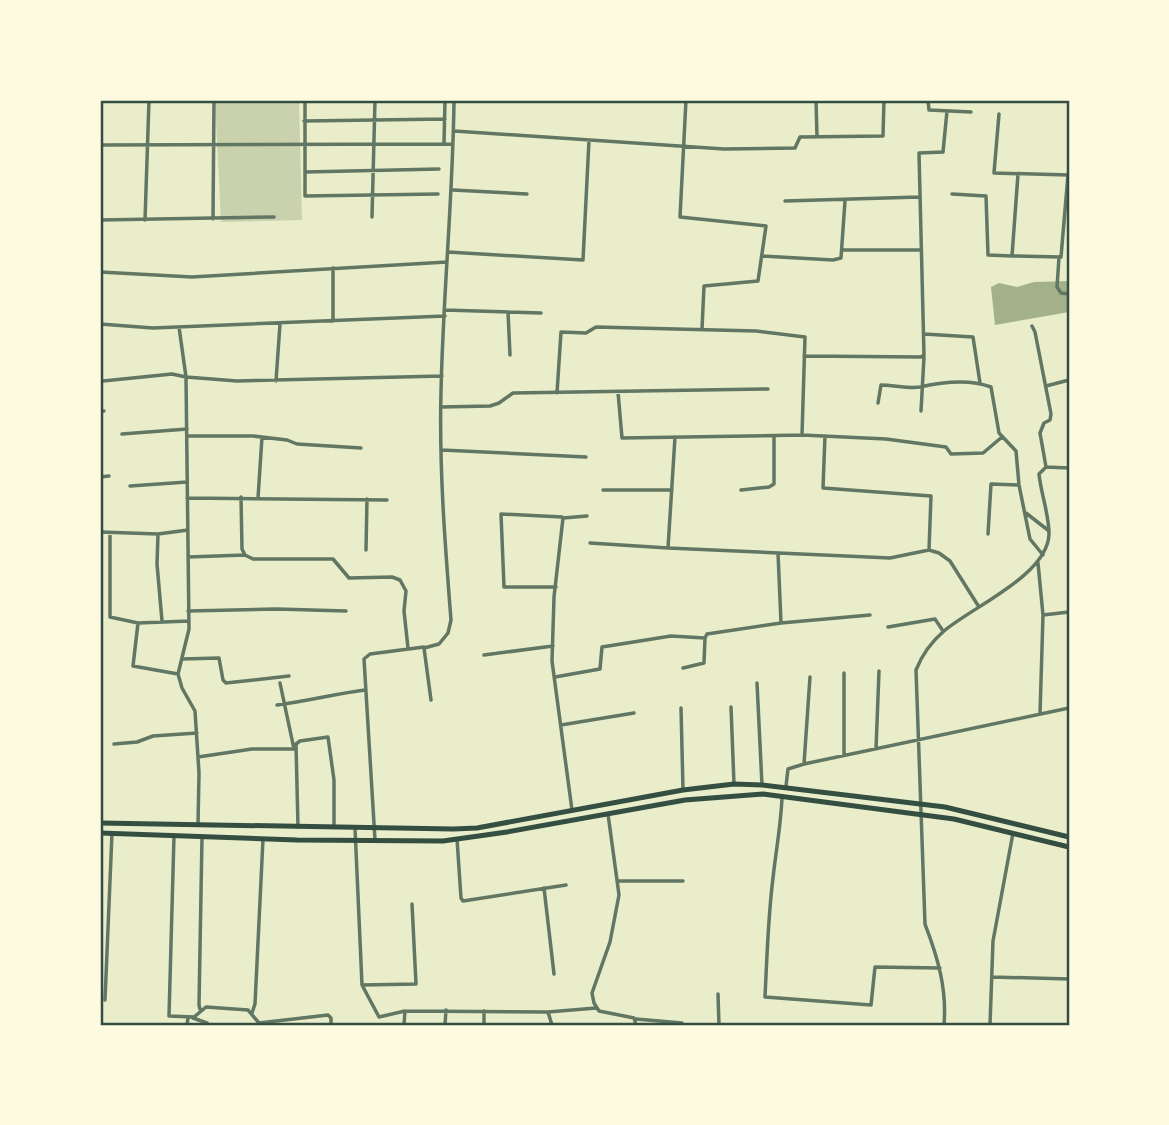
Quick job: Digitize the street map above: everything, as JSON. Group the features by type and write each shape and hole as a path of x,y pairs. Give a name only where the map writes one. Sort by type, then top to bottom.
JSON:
{"main road":[{"path":"100,823 374,829 477,828 683,790 734,784 786,786 945,807 1069,837"},
{"path":"100,833 202,838 457,839 685,800 763,794 920,813 1069,847"}],"street":[{"path":"145,220 149,100"},
{"path":"213,219 214,100"},
{"path":"304,100 305,196 438,194"},
{"path":"372,217 375,100"},
{"path":"444,144 445,100"},
{"path":"375,840 364,659 367,656 408,648 439,645 448,633 451,620 441,407 444,310 453,190 454,100"},
{"path":"686,100 680,217 766,225 758,282 704,286 702,330"},
{"path":"754,100 816,100 817,136"},
{"path":"454,131 724,149 795,148 798,137 883,136 884,100"},
{"path":"928,100 929,110 971,112"},
{"path":"921,411 924,355 919,153 943,152 947,111"},
{"path":"999,114 994,173 1068,174 1057,287 1061,293 1069,293"},
{"path":"304,121 445,118"},
{"path":"448,252 583,260 589,139"},
{"path":"100,145 453,144"},
{"path":"304,172 439,169"},
{"path":"1012,256 1018,174"},
{"path":"453,190 527,194"},
{"path":"951,194 986,196 987,253 1059,257"},
{"path":"785,201 920,197"},
{"path":"762,256 833,260 841,258 845,201"},
{"path":"100,220 274,217"},
{"path":"1063,230 1069,231"},
{"path":"842,250 922,250"},
{"path":"100,272 192,277 447,262"},
{"path":"333,268 333,321"},
{"path":"444,310 541,313"},
{"path":"508,312 510,355"},
{"path":"100,324 153,328 445,316"},
{"path":"276,381 280,324"},
{"path":"1032,326 1051,414 1050,420 1044,424 1040,433 1046,467"},
{"path":"179,327 186,377 189,621 178,674 195,711 198,825"},
{"path":"557,393 561,332 586,332 596,327 756,331 802,335 805,337 802,435"},
{"path":"923,334 972,337 980,383"},
{"path":"804,356 924,355"},
{"path":"103,381 172,374 237,381 442,376"},
{"path":"1046,386 1069,380"},
{"path":"878,402 881,385 980,383 990,386 999,433 1015,448 1030,539 1042,555"},
{"path":"441,407 490,406 513,393 768,389"},
{"path":"618,392 622,438 825,436 886,439 946,447 951,454 983,453 1002,437"},
{"path":"122,434 187,429"},
{"path":"187,436 262,437 297,444 361,447"},
{"path":"741,490 774,484 774,436"},
{"path":"825,436 823,488 930,496 929,550"},
{"path":"258,498 262,437"},
{"path":"668,548 675,437"},
{"path":"442,450 586,457"},
{"path":"944,1025 945,992 925,924 916,670 923,653 943,631 1028,572 1042,555 1049,531 1039,474 1046,467 1069,468"},
{"path":"100,477 109,476"},
{"path":"130,486 187,482"},
{"path":"988,534 991,484 1019,485"},
{"path":"603,490 672,490"},
{"path":"241,497 242,549 245,555"},
{"path":"187,498 387,500"},
{"path":"366,550 367,499"},
{"path":"1024,512 1049,531"},
{"path":"556,587 504,587 501,514 587,516"},
{"path":"563,517 553,646 572,810"},
{"path":"100,533 158,534 188,530"},
{"path":"110,533 110,617 138,623 189,621"},
{"path":"158,534 157,564 162,621"},
{"path":"590,543 890,558 929,550 950,561 979,607"},
{"path":"778,553 781,623"},
{"path":"188,557 245,555 253,559 333,559 349,578 392,577 400,580 406,591 404,611 408,648"},
{"path":"1037,561 1044,615 1040,714"},
{"path":"188,611 346,611"},
{"path":"1044,615 1069,612"},
{"path":"683,668 704,663 707,634 781,623 870,615"},
{"path":"888,627 935,619 943,631"},
{"path":"138,623 133,666 178,674"},
{"path":"555,677 598,670 602,647 671,636 705,638"},
{"path":"484,655 553,646"},
{"path":"425,647 431,700"},
{"path":"182,659 219,658 226,683 289,676"},
{"path":"876,749 879,671"},
{"path":"844,673 844,756"},
{"path":"804,764 810,677"},
{"path":"280,683 294,749 298,827"},
{"path":"757,683 762,785"},
{"path":"277,705 320,700 326,695 365,690"},
{"path":"731,707 734,784"},
{"path":"681,708 683,790"},
{"path":"786,786 788,769 804,764 1069,708"},
{"path":"561,725 634,713"},
{"path":"114,744 137,742 153,736 197,733"},
{"path":"294,749 300,741 329,737 334,780 334,827"},
{"path":"198,757 253,749 294,749"},
{"path":"782,796 780,836 767,937 765,997 871,1005 875,967 940,968"},
{"path":"608,814 618,881 618,904 610,942 592,993 596,1007 603,1013 682,1024"},
{"path":"355,828 362,985 379,1017 405,1011 548,1013 596,1007"},
{"path":"105,1000 112,833"},
{"path":"990,1025 993,941 1013,833"},
{"path":"174,836 167,1013 207,1023"},
{"path":"189,1018 197,1016 200,1009 202,838"},
{"path":"252,1013 255,1004 263,839"},
{"path":"457,839 463,901 566,885"},
{"path":"618,881 683,881"},
{"path":"544,888 554,974"},
{"path":"362,985 416,984 412,904"},
{"path":"992,977 1069,979"},
{"path":"718,994 719,1025"},
{"path":"200,1009 209,1006 248,1010 256,1022 262,1024 328,1015 331,1025"},
{"path":"445,1025 446,1010"},
{"path":"404,1025 405,1011"},
{"path":"484,1011 484,1025"},
{"path":"548,1013 552,1025"},
{"path":"187,1025 189,1018"},
{"path":"288,1019 288,1025"},
{"path":"636,1019 636,1025"}],"shaded area":[{"path":"215,100 299,100 302,220 221,222"},
{"path":"1069,281 1069,312 995,325 991,287 999,283 1017,287 1034,282"}]}
